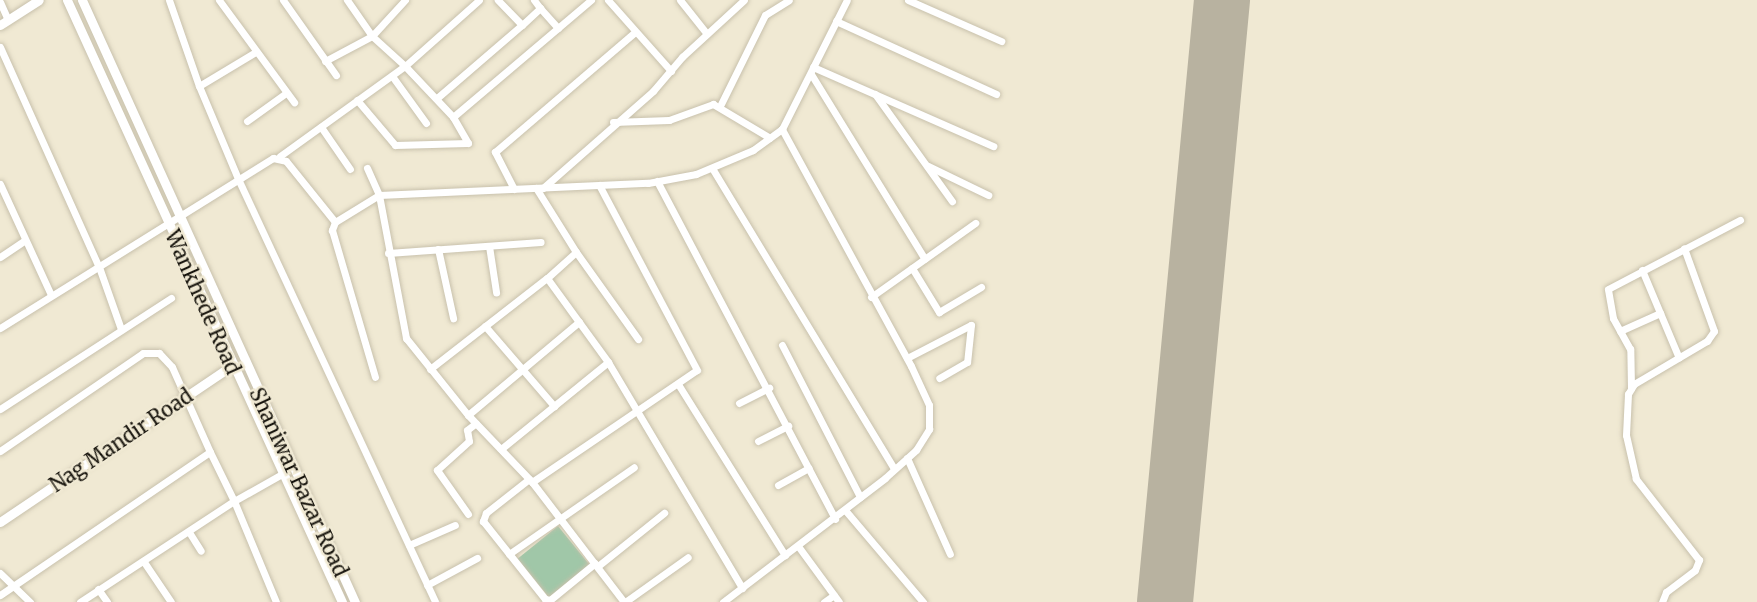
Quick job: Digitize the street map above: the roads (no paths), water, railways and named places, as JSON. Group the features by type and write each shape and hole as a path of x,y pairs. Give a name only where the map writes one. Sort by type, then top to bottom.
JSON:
{"main road":[{"path":"4,23 39,0"},
{"name":"Wankhede Road","path":"67,0 230,365 342,602"},
{"name":"Shaniwar Bazar Road","path":"82,0 355,602"},
{"name":"Nag Mandir Road","path":"0,522 230,365 243,359"}],"street":[{"path":"169,0 198,86 239,181 435,602"},
{"path":"219,0 254,52 294,102"},
{"path":"283,0 336,75"},
{"path":"347,0 372,36 437,98 453,117 468,143 394,145 357,100"},
{"path":"326,61 372,36 405,0"},
{"path":"0,328 99,267 178,214 280,156 405,66 479,0"},
{"path":"498,0 522,25"},
{"path":"534,0 558,28"},
{"path":"453,117 591,0"},
{"path":"608,0 671,71"},
{"path":"680,0 707,34"},
{"path":"613,122 669,120 721,104 765,15 789,0"},
{"path":"375,377 332,230 335,222 379,195 657,181 712,168 770,138 782,129 847,0"},
{"path":"908,0 1001,41"},
{"path":"539,188 671,71 742,1"},
{"path":"0,2 4,23"},
{"path":"437,98 540,8"},
{"path":"836,21 996,94"},
{"path":"514,189 495,152 635,32"},
{"path":"0,47 99,267 121,329"},
{"path":"198,86 254,52"},
{"path":"812,70 874,94 993,146"},
{"path":"812,70 925,259"},
{"path":"392,76 426,123"},
{"path":"247,120 286,93"},
{"path":"874,94 952,201"},
{"path":"721,104 770,138"},
{"path":"321,127 350,170"},
{"path":"723,602 835,519 907,458 929,429 929,405 906,358 782,129"},
{"path":"280,156 335,222"},
{"path":"926,165 988,195"},
{"path":"367,168 379,195 388,253 406,338 430,369 468,415 530,480 625,602 688,557"},
{"path":"712,168 894,469"},
{"path":"657,181 769,388 835,519"},
{"path":"0,184 51,295"},
{"path":"599,185 698,368 678,384 530,480 483,517 509,554 548,600 664,513"},
{"path":"539,188 576,252 638,339"},
{"path":"1662,602 1666,592 1695,570 1699,560 1636,480 1626,435 1631,388 1630,349 1620,331 1608,289 1740,220"},
{"path":"871,297 975,223"},
{"path":"0,257 26,240"},
{"path":"388,253 541,242"},
{"path":"489,246 496,292"},
{"path":"1631,388 1707,341 1714,331 1684,248"},
{"path":"438,249 453,318"},
{"path":"430,369 547,278 576,252"},
{"path":"912,268 939,312 981,287"},
{"path":"1642,270 1679,358"},
{"path":"547,278 608,362 742,588"},
{"path":"0,409 171,298"},
{"path":"1620,331 1660,313"},
{"path":"468,415 579,322"},
{"path":"906,358 971,325 968,362 939,378"},
{"path":"485,326 555,406"},
{"path":"782,345 860,497"},
{"path":"0,450 143,353 159,353 172,367 234,501 276,602"},
{"path":"501,449 608,362"},
{"path":"678,384 785,555"},
{"path":"740,403 769,388"},
{"path":"468,514 437,470 469,441 467,430 476,423"},
{"path":"758,441 788,426"},
{"path":"0,595 210,452"},
{"path":"907,458 950,554"},
{"path":"509,554 634,467"},
{"path":"778,485 809,468"},
{"path":"80,602 234,501 282,474"},
{"path":"845,510 923,602"},
{"path":"409,545 455,525"},
{"path":"189,532 201,551"},
{"path":"798,546 839,602"},
{"path":"427,585 477,558"},
{"path":"144,562 171,602"},
{"path":"0,573 30,602"},
{"path":"98,589 106,602"},
{"path":"824,602 834,595"}]}
